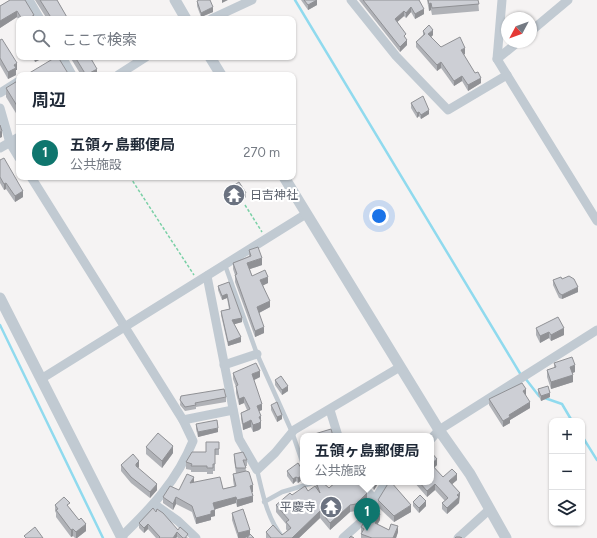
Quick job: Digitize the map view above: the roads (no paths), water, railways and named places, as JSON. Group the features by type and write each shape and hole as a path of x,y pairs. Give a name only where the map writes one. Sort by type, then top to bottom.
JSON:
{"street":[{"path":"29,0 38,16"},
{"path":"175,0 184,16"},
{"path":"217,16 252,0"},
{"path":"351,0 396,56 448,110 507,75"},
{"path":"502,0 497,59 597,221"},
{"path":"537,26 568,0"},
{"path":"497,59 511,48"},
{"path":"64,60 70,72"},
{"path":"123,72 141,60"},
{"path":"212,60 219,72"},
{"path":"0,93 16,83"},
{"path":"0,108 10,143 16,153"},
{"path":"0,148 16,139"},
{"path":"0,298 121,537 154,504 169,486 182,465 193,441 183,420 33,180"},
{"path":"286,180 400,367 470,474 506,538"},
{"path":"41,379 306,214"},
{"path":"207,276 239,439 257,470 275,454 292,432 400,367"},
{"path":"434,436 440,430 597,330"},
{"path":"224,365 257,354"},
{"path":"183,420 233,410"},
{"path":"330,410 337,433"},
{"path":"362,485 375,500"},
{"path":"343,538 361,522 384,485"},
{"path":"154,504 178,521 196,538"},
{"path":"458,538 490,509"}],"lane":[{"path":"225,265 257,354 292,432 300,455"},
{"path":"257,470 264,502 272,525 283,538"},
{"path":"264,502 282,492 306,485"}],"waterway":[{"path":"295,0 521,375"},
{"path":"0,325 103,538"},
{"path":"525,378 539,396 562,404 570,418"},
{"path":"585,441 597,460"}],"place":[{"name":"日吉神社","path":"234,195"},
{"name":"平慶寺","path":"331,507"},
{"name":"五領ヶ島郵便局","path":"367,531"}]}
